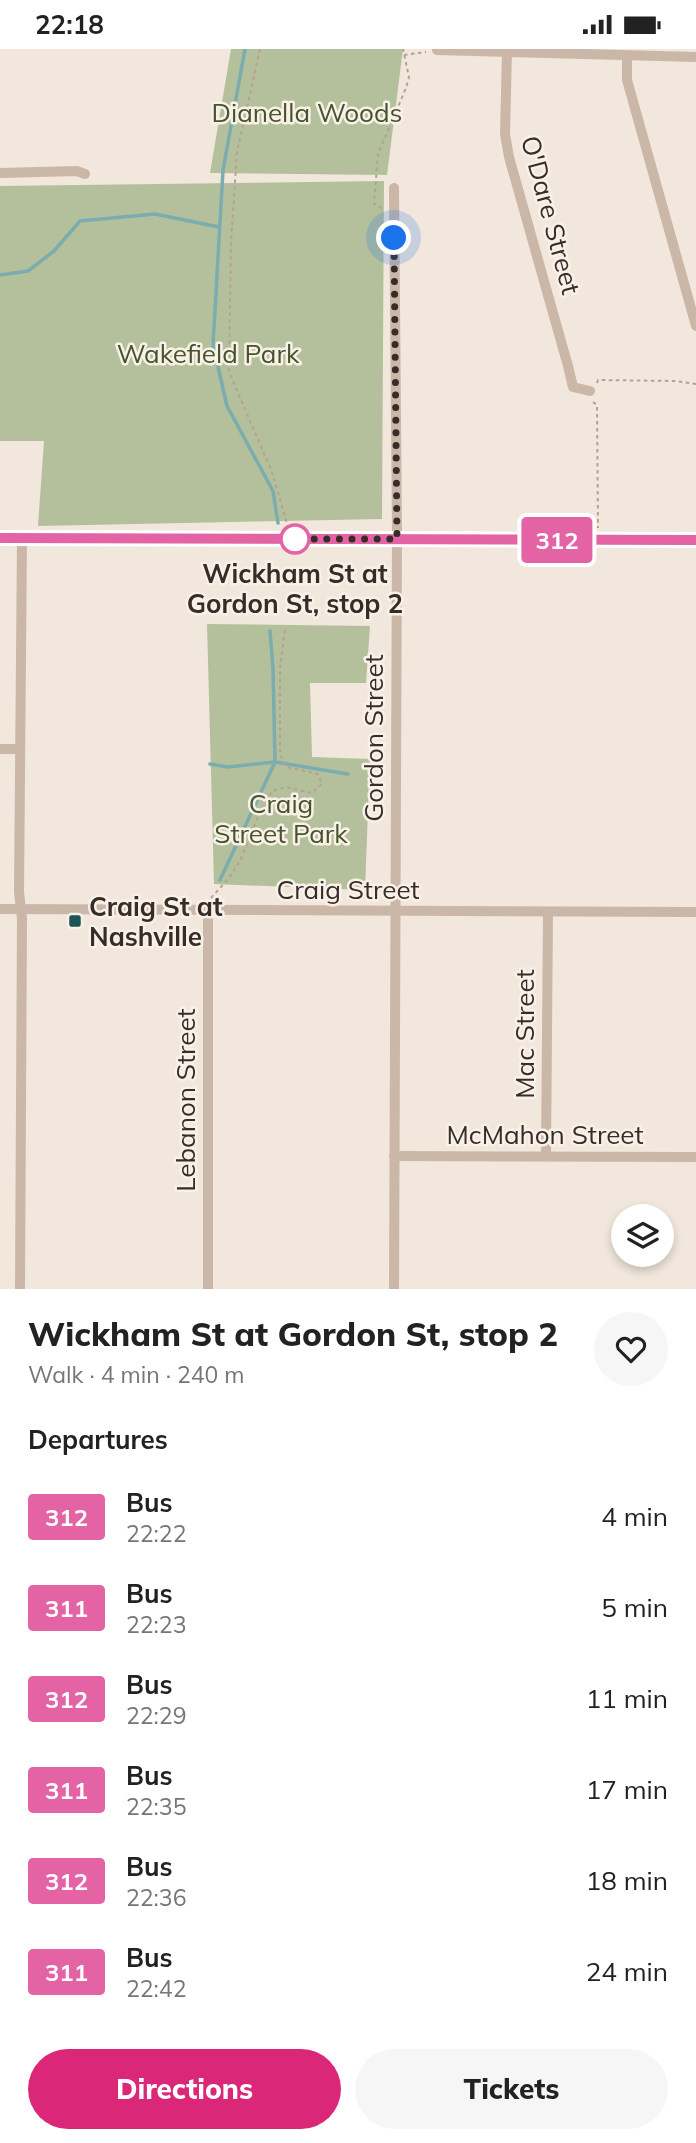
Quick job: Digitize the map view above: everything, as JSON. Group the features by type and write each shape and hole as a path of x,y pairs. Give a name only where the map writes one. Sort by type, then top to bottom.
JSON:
{"street":[{"path":"437,50 696,57"},
{"name":"O'Dare Street","path":"507,52 505,134 509,157 573,387 590,391"},
{"path":"627,56 627,80 696,325"},
{"path":"0,173 76,171 85,174"},
{"name":"Gordon Street","path":"394,188 397,539 394,1289"},
{"path":"0,538 696,540"},
{"path":"20,1289 22,538"},
{"path":"0,749 20,749"},
{"name":"Craig Street","path":"0,909 696,912"},
{"name":"Lebanon Street","path":"208,910 208,1289"},
{"name":"Mac Street","path":"546,1156 548,912"},
{"name":"McMahon Street","path":"394,1156 696,1157"}],"path":[{"path":"260,49 237,152 231,243 229,372 272,472 292,539"},
{"path":"394,211 386,211 374,204 374,196 378,154 409,77 403,49"},
{"path":"404,55 437,50"},
{"path":"598,540 597,405 590,398 590,391 598,380 675,381 696,384"},
{"path":"211,898 240,861 272,791 286,787 312,793 321,784 318,774 287,767 281,755 280,666 285,630"}],"green space":[{"name":"Dianella Woods","path":"231,49 403,49 387,175 210,173"},
{"name":"Wakefield Park","path":"384,181 382,519 38,526 44,441 0,441 0,186"},
{"name":"Craig Street Park","path":"207,624 370,626 366,683 310,683 312,757 370,759 365,890 214,884"}],"waterway":[{"path":"245,49 223,170 213,345 227,406 273,491 278,523"},
{"path":"0,275 28,271 54,251 80,221 155,214 219,227"},
{"path":"220,880 275,762 270,631"},
{"path":"210,764 228,767 275,762 348,774"}],"bus line":[{"name":"312","path":"0,538 696,540"}],"place":[{"name":"Wickham St at Gordon St, stop 2","path":"295,539"},
{"name":"Craig St at Nashville","path":"75,921"}],"route":[{"path":"295,539 292,539 397,539 394,238"}]}
